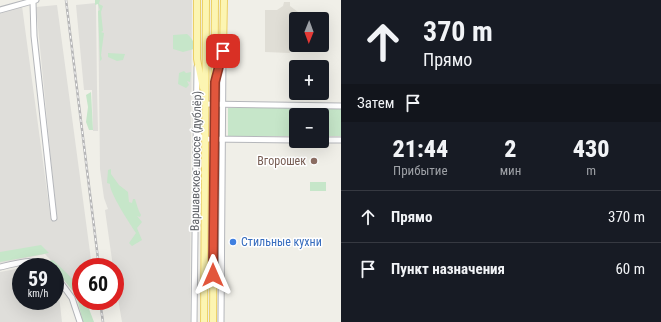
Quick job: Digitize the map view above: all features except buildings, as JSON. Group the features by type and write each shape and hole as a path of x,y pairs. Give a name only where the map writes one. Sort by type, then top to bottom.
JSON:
{"main road":[{"name":"Варшавское шоссе (дублёр)","path":"197,0 197,59"},
{"path":"204,322 206,0"},
{"path":"213,322 215,0"},
{"name":"Варшавское шоссе (дублёр)","path":"223,51 224,0"},
{"path":"215,82 223,51"},
{"path":"197,59 205,101"}],"street":[{"path":"0,10 35,1 34,36 54,218"},
{"name":"Варшавское шоссе (дублёр)","path":"221,322 223,51"},
{"name":"Варшавское шоссе (дублёр)","path":"194,322 197,59"},
{"path":"205,101 214,104 341,106"},
{"path":"196,128 200,136 206,139 289,140"},
{"path":"329,140 341,140"},
{"path":"0,267 12,264"},
{"path":"64,287 72,298 80,322"}],"shaded area":[{"path":"98,0 192,0 190,322 122,322 120,310 124,310 124,258 112,258 105,210 108,209 104,198 100,169"},
{"path":"284,2 290,2 290,6 298,12 289,12 290,53 265,52 265,10 277,10 283,6"},
{"path":"96,3 98,131 93,131 92,90 84,90 76,5"},
{"path":"57,5 91,258 72,258 72,282 64,274 64,258 49,258 45,254 25,258 12,258 12,261 0,263 0,12 22,6 51,221 57,221 36,7"},
{"path":"12,270 12,310 61,310 62,322 0,322 0,272"}],"green space":[{"path":"95,0 100,0 99,4 103,6 101,12 103,31 101,32 104,33 101,55 102,59 100,61 98,11 100,10 98,4 95,5"},
{"path":"187,34 193,41 194,49 183,52 173,49 173,35"},
{"path":"108,53 125,54 123,60 117,61 108,57"},
{"path":"184,71 186,73 191,72 190,82 187,81 189,85 186,88 178,84 179,73"},
{"path":"91,92 93,130 89,130 86,122 88,107 86,95"},
{"path":"228,108 289,108 289,136 228,136"},
{"path":"329,108 341,108 341,136 329,136"},
{"path":"111,169 111,174 119,185 128,192 129,202 132,203 133,199 135,199 141,215 140,217 137,216 142,222 137,228 142,240 132,246 129,243 136,233 116,201 110,184 107,183 108,170"},
{"path":"310,182 326,182 326,191 310,191"},
{"path":"41,245 49,253 22,258 12,258 12,260 0,262 0,252"},
{"path":"64,271 72,278 72,290 64,280"},
{"path":"80,310 89,310 94,322 83,322"}],"railway":[{"path":"66,0 98,258"},
{"path":"101,310 103,322"}],"place":[{"name":"Вгорошек","path":"314,161"},
{"name":"Стильные кухни","path":"233,242"}],"route":[{"path":"213,275 215,82 223,51"}]}
